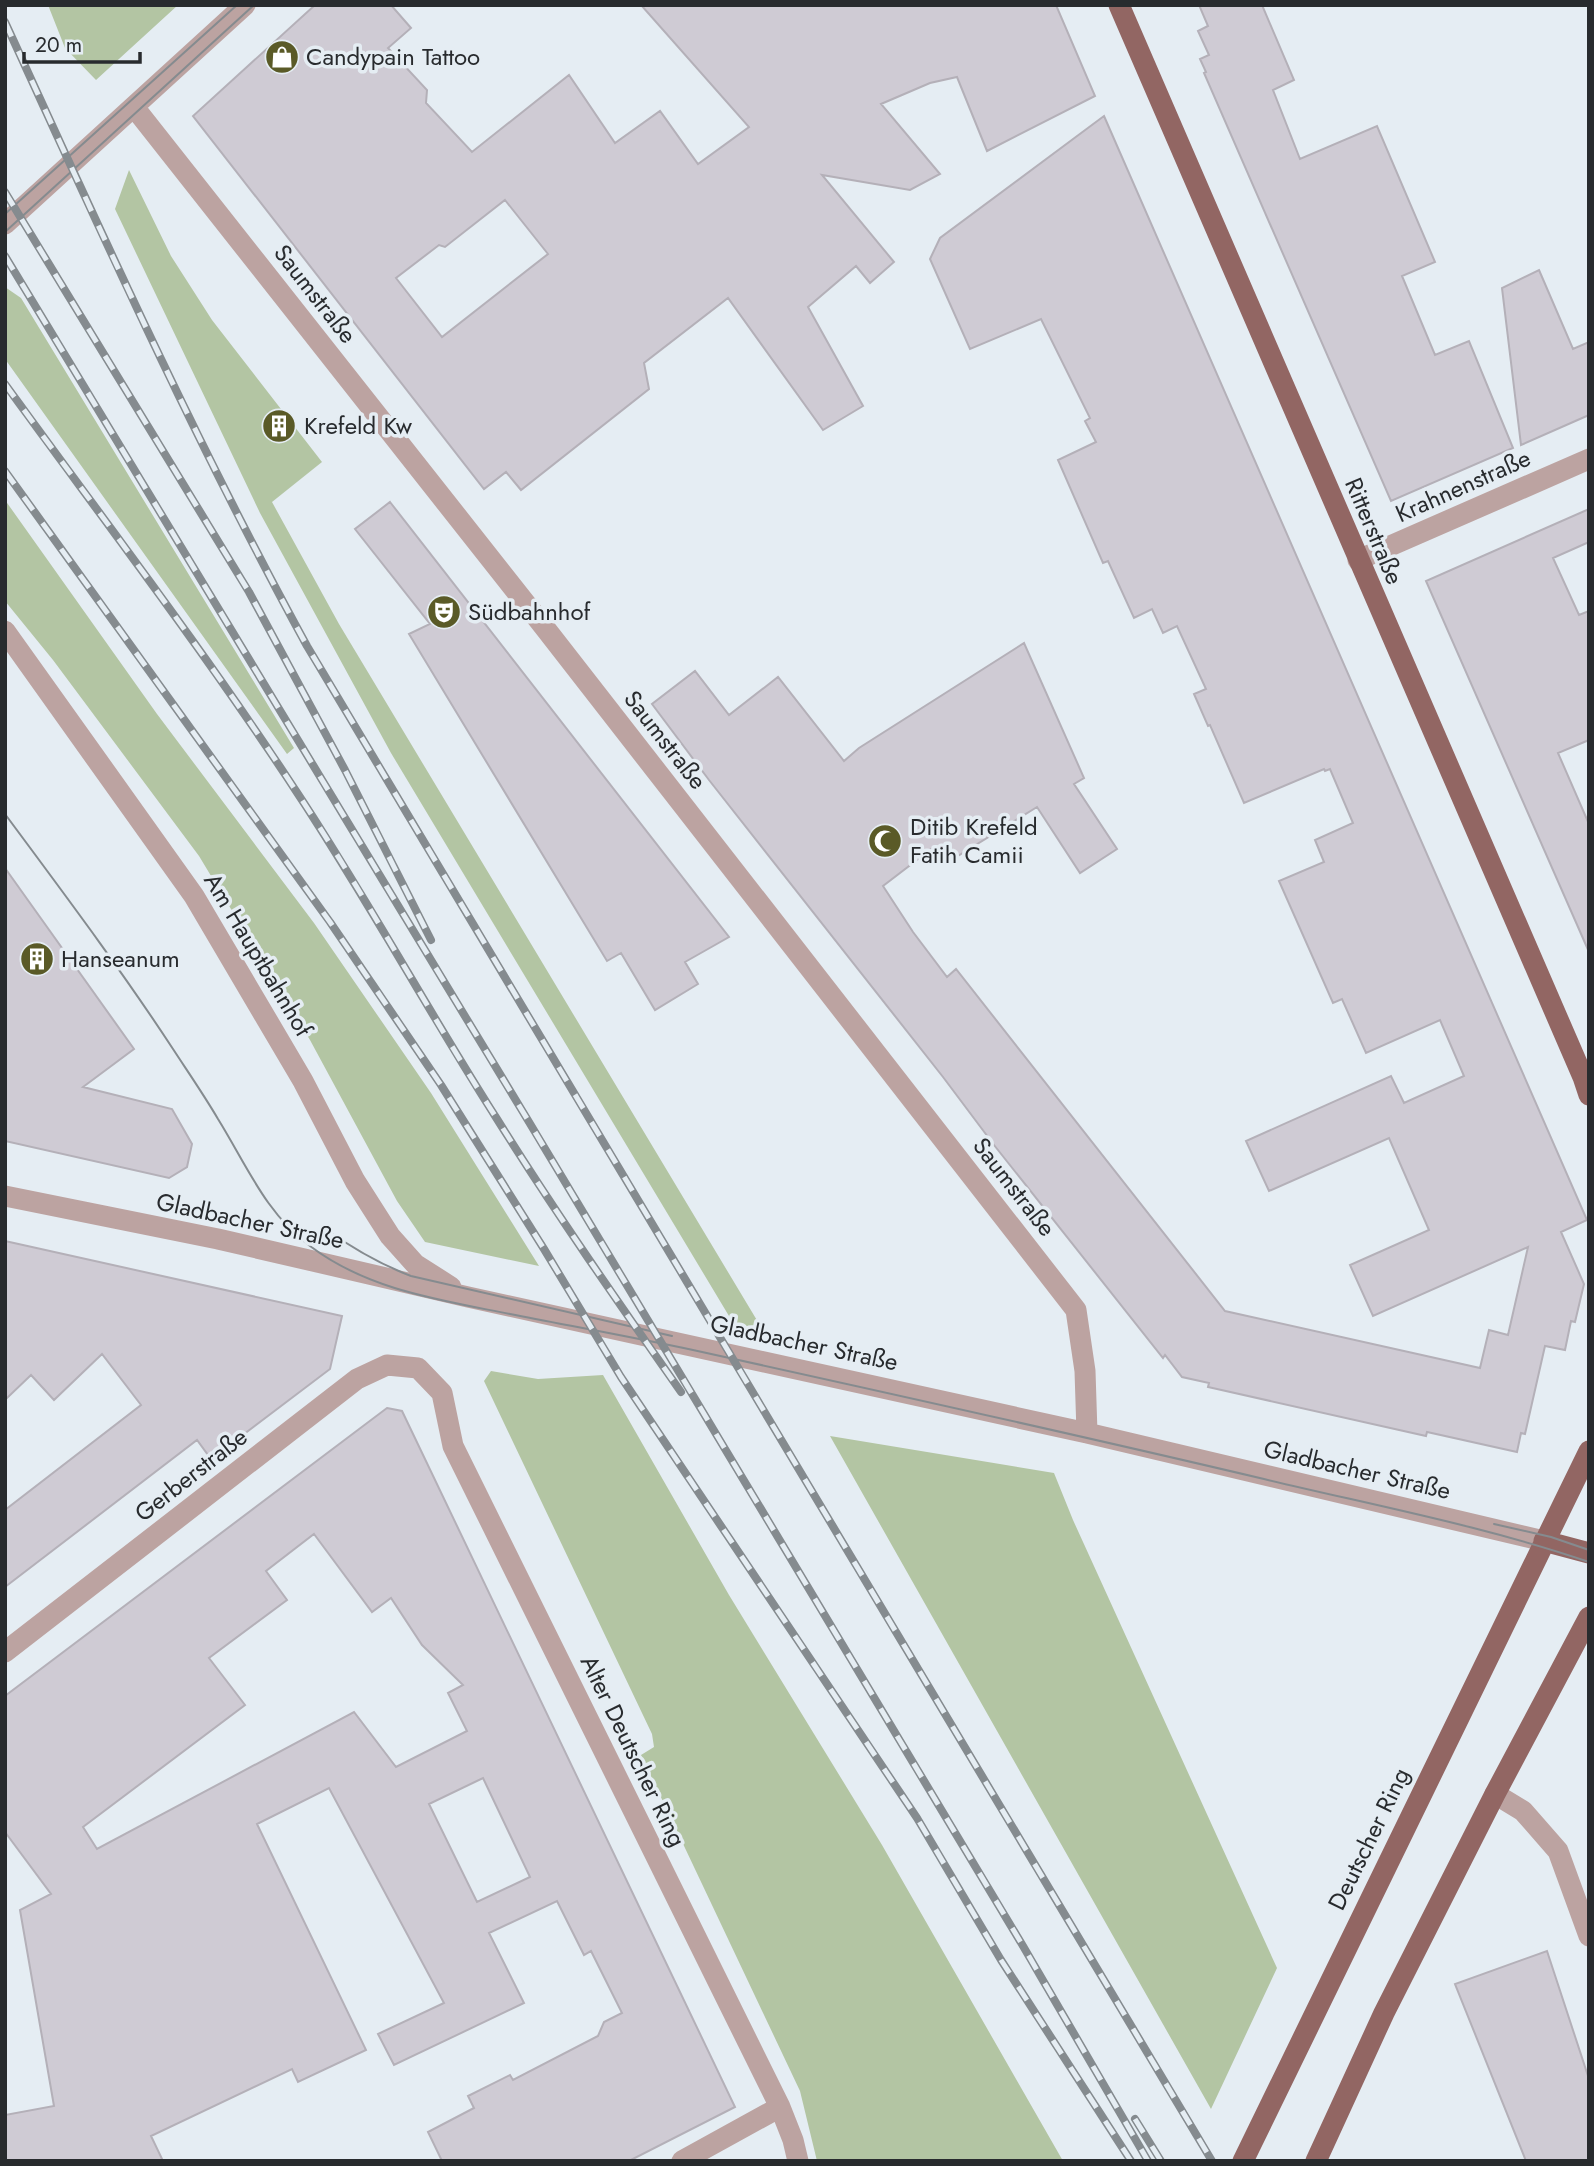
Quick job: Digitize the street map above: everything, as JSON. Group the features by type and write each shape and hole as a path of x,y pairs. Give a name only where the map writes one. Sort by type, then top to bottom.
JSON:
{"main road":[{"name":"Ritterstraße","path":"1119,5 1587,1087"},
{"path":"1544,1541 1589,1451"},
{"name":"Gladbacher Straße","path":"1544,1541 1589,1553"},
{"name":"Deutscher Ring","path":"1243,2161 1544,1541"},
{"path":"1316,2161 1384,2013 1495,1794 1589,1617"}],"street":[{"path":"5,224 246,5"},
{"name":"Saumstraße","path":"134,107 1076,1310 1085,1371 1087,1433"},
{"name":"Krahnenstraße","path":"1358,560 1589,459"},
{"name":"Am Hauptbahnhof","path":"5,631 194,897 303,1080 355,1181 390,1236 415,1264 468,1297"},
{"name":"Gladbacher Straße","path":"5,1196 218,1239 468,1297 1087,1433 1544,1541"},
{"name":"Gerberstraße","path":"5,1652 358,1379 387,1365 418,1368"},
{"name":"Alter Deutscher Ring","path":"418,1368 442,1393 453,1446 780,2107 798,2161"},
{"path":"1495,1794 1523,1811 1558,1851 1589,1936"},
{"path":"682,2161 780,2107"}],"green space":[{"path":"48,5 178,5 96,80 65,48"},
{"path":"129,170 171,256 212,320 322,462 272,502 339,624 764,1332 735,1326 391,753 260,513 115,209"},
{"path":"5,287 21,298 294,748 287,754 5,359"},
{"path":"5,500 157,714 314,923 431,1093 539,1266 425,1242 397,1201 310,1040 199,856 53,660 5,601"},
{"path":"491,1371 538,1379 603,1375 729,1595 882,1845 1063,2161 817,2161 800,2091 641,1755 654,1747 652,1734 484,1381"},
{"path":"830,1436 1054,1473 1277,1968 1211,2109"}],"building":[{"path":"315,5 391,5 411,28 388,48 427,90 426,103 472,152 569,75 615,143 660,111 698,164 749,127 641,5 1056,5 1095,96 987,151 957,77 930,83 881,104 940,174 910,190 822,175 894,262 870,283 856,266 808,307 863,406 823,430 728,298 644,363 649,389 521,490 506,472 484,489 193,116","holes":["505,200 548,254 442,337 396,278 439,245 445,247"]},
{"path":"1199,5 1262,5 1294,80 1273,90 1300,159 1377,126 1435,262 1402,276 1435,355 1469,341 1513,448 1391,501 1204,73 1206,72 1200,59 1209,55 1198,31 1208,26"},
{"path":"1104,116 1587,1220 1561,1232 1584,1284 1575,1322 1571,1321 1565,1350 1545,1346 1525,1434 1521,1433 1517,1452 1427,1432 1426,1436 1208,1387 1209,1383 1182,1377 1165,1355 1163,1358 994,1145 652,704 695,671 729,715 778,677 844,761 859,748 1024,643 1084,778 1074,784 1117,849 1080,873 1037,807 945,864 934,847 883,886 913,932 947,977 956,969 1225,1311 1480,1368 1489,1330 1508,1335 1528,1247 1373,1316 1350,1265 1429,1230 1389,1138 1269,1191 1246,1141 1391,1076 1404,1103 1464,1076 1440,1020 1366,1053 1342,999 1333,1003 1279,881 1324,862 1315,840 1353,823 1330,769 1324,769 1244,803 1194,694 1206,689 1177,626 1163,633 1152,609 1134,618 1108,561 1103,563 1058,460 1096,442 1085,421 1090,418 1041,319 970,349 930,259 940,238"},
{"path":"1539,270 1573,349 1589,342 1589,415 1521,445 1502,288"},
{"name":"Südbahnhof","path":"390,502 729,937 685,962 698,984 655,1010 621,953 607,961 409,634 430,624 355,529"},
{"path":"1589,509 1589,542 1553,558 1579,615 1589,611 1589,740 1558,753 1589,824 1589,952 1426,581"},
{"name":"Hanseanum","path":"5,868 134,1049 83,1087 172,1109 192,1144 187,1167 169,1178 5,1141"},
{"path":"5,1241 342,1316 330,1369 211,1459 197,1440 5,1587 5,1510 141,1405 102,1354 54,1400 31,1375 5,1400"},
{"path":"387,1408 402,1411 735,2107 629,2161 442,2161 428,2132 474,2108 468,2096 510,2075 513,2080 598,2036 604,2022 622,2013 591,1951 584,1955 557,1901 489,1933 524,2003 394,2065 378,2034 444,2003 329,1788 257,1824 366,2050 298,2082 292,2069 151,2136 163,2161 5,2161 5,2115 54,2106 20,1910 51,1894 5,1832 5,1696","holes":["314,1534 372,1612 391,1598 422,1645 463,1685 448,1693 467,1731 396,1767 354,1712 97,1849 83,1827 245,1705 209,1658 287,1600 266,1571","483,1778 530,1877 477,1902 429,1804"]},
{"path":"1547,1951 1589,2079 1589,2161 1526,2161 1455,1984"}],"tram line":[{"path":"5,214 237,5"},
{"path":"5,232 254,5"},
{"path":"5,814 153,1019 207,1101 269,1204 310,1246 356,1273 431,1298 693,1350 1050,1429 1428,1517 1589,1562"},
{"path":"324,1228 366,1255 411,1276 672,1336"},
{"path":"1494,1524 1551,1537 1589,1550"}],"railway":[{"path":"5,22 188,415 307,646 1212,2161"},
{"path":"5,192 249,592 345,770 431,940"},
{"path":"5,256 529,1122 1023,1946 1148,2161"},
{"path":"5,384 261,739 348,872 519,1154 681,1392"},
{"path":"5,471 330,922 441,1085 621,1377 917,1818 1001,1960 1131,2161"},
{"path":"1135,2119 1161,2161"}],"place":[{"name":"Candypain Tattoo","path":"282,57"},
{"name":"Krefeld Kw","path":"279,426"},
{"name":"Südbahnhof","path":"444,612"},
{"name":"Ditib Krefeld Fatih Camii","path":"885,841"},
{"name":"Hanseanum","path":"37,959"}]}
